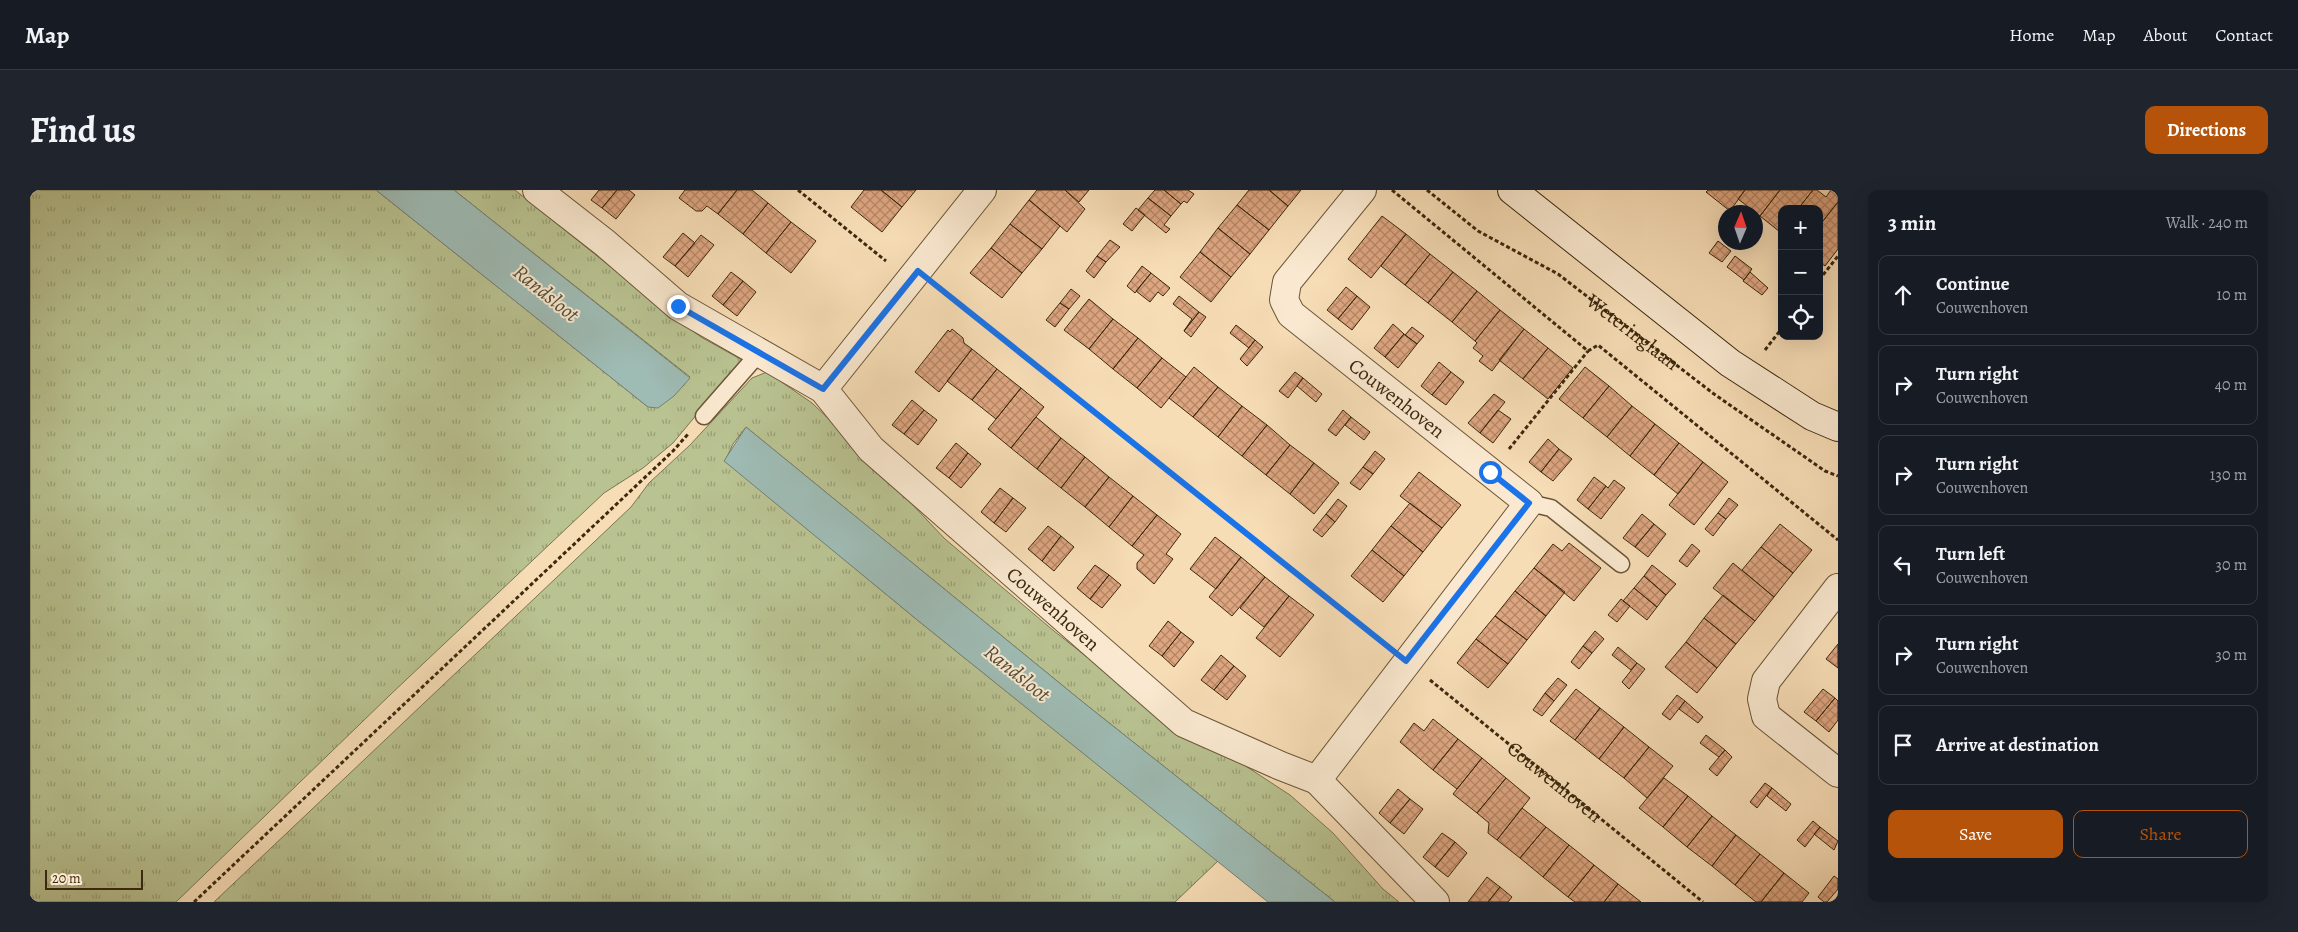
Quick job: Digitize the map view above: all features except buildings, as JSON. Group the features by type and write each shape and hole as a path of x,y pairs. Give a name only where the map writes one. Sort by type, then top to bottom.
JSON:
{"street":[{"name":"Couwenhoven","path":"537,190 605,243 678,306 823,389 871,449 1184,724 1317,780 1435,902"},
{"path":"823,389 982,190"},
{"name":"Couwenhoven","path":"1362,190 1287,282 1284,300 1291,314 1529,503"},
{"name":"Weteringlaan","path":"1512,190 1730,363 1812,416 1838,426"},
{"path":"1317,780 1406,661 1529,503"},
{"path":"1838,588 1766,681 1762,699 1766,716 1838,773"}],"lane":[{"path":"704,416 760,352"},
{"name":"Couwenhoven","path":"1529,503 1550,508 1621,564"}],"path":[{"name":"Couwenhoven","path":"798,190 886,261 918,271 1406,661 1702,901"},
{"path":"1392,190 1588,351"},
{"name":"Weteringlaan","path":"1427,190 1478,231 1558,274 1714,394 1825,471 1838,476"},
{"path":"1823,275 1838,256"},
{"path":"1764,350 1778,333"},
{"path":"1490,472 1588,351 1598,345 1838,540"},
{"path":"194,902 673,451 704,416"}],"green space":[{"path":"30,190 376,190 648,407 690,377 454,190 515,190 668,313 701,337 742,360 673,443 643,468 604,493 390,695 176,902 30,902"},
{"path":"767,372 812,403 857,446 945,539 1054,631 1181,731 1241,763 1290,795 1333,833 1383,889 1399,902 1335,902 1084,703 746,427 733,444 725,461 921,623 1218,861 1175,902 214,902 631,507 649,483 690,445 752,378"}],"water":[{"name":"Randsloot","path":"376,190 454,190 690,378 674,396 658,408 648,407"},
{"name":"Randsloot","path":"746,427 1084,703 1335,902 1268,902 921,623 724,461"}],"route":[{"path":"678,306 823,389 918,271 1406,661 1529,503 1490,472"}]}
